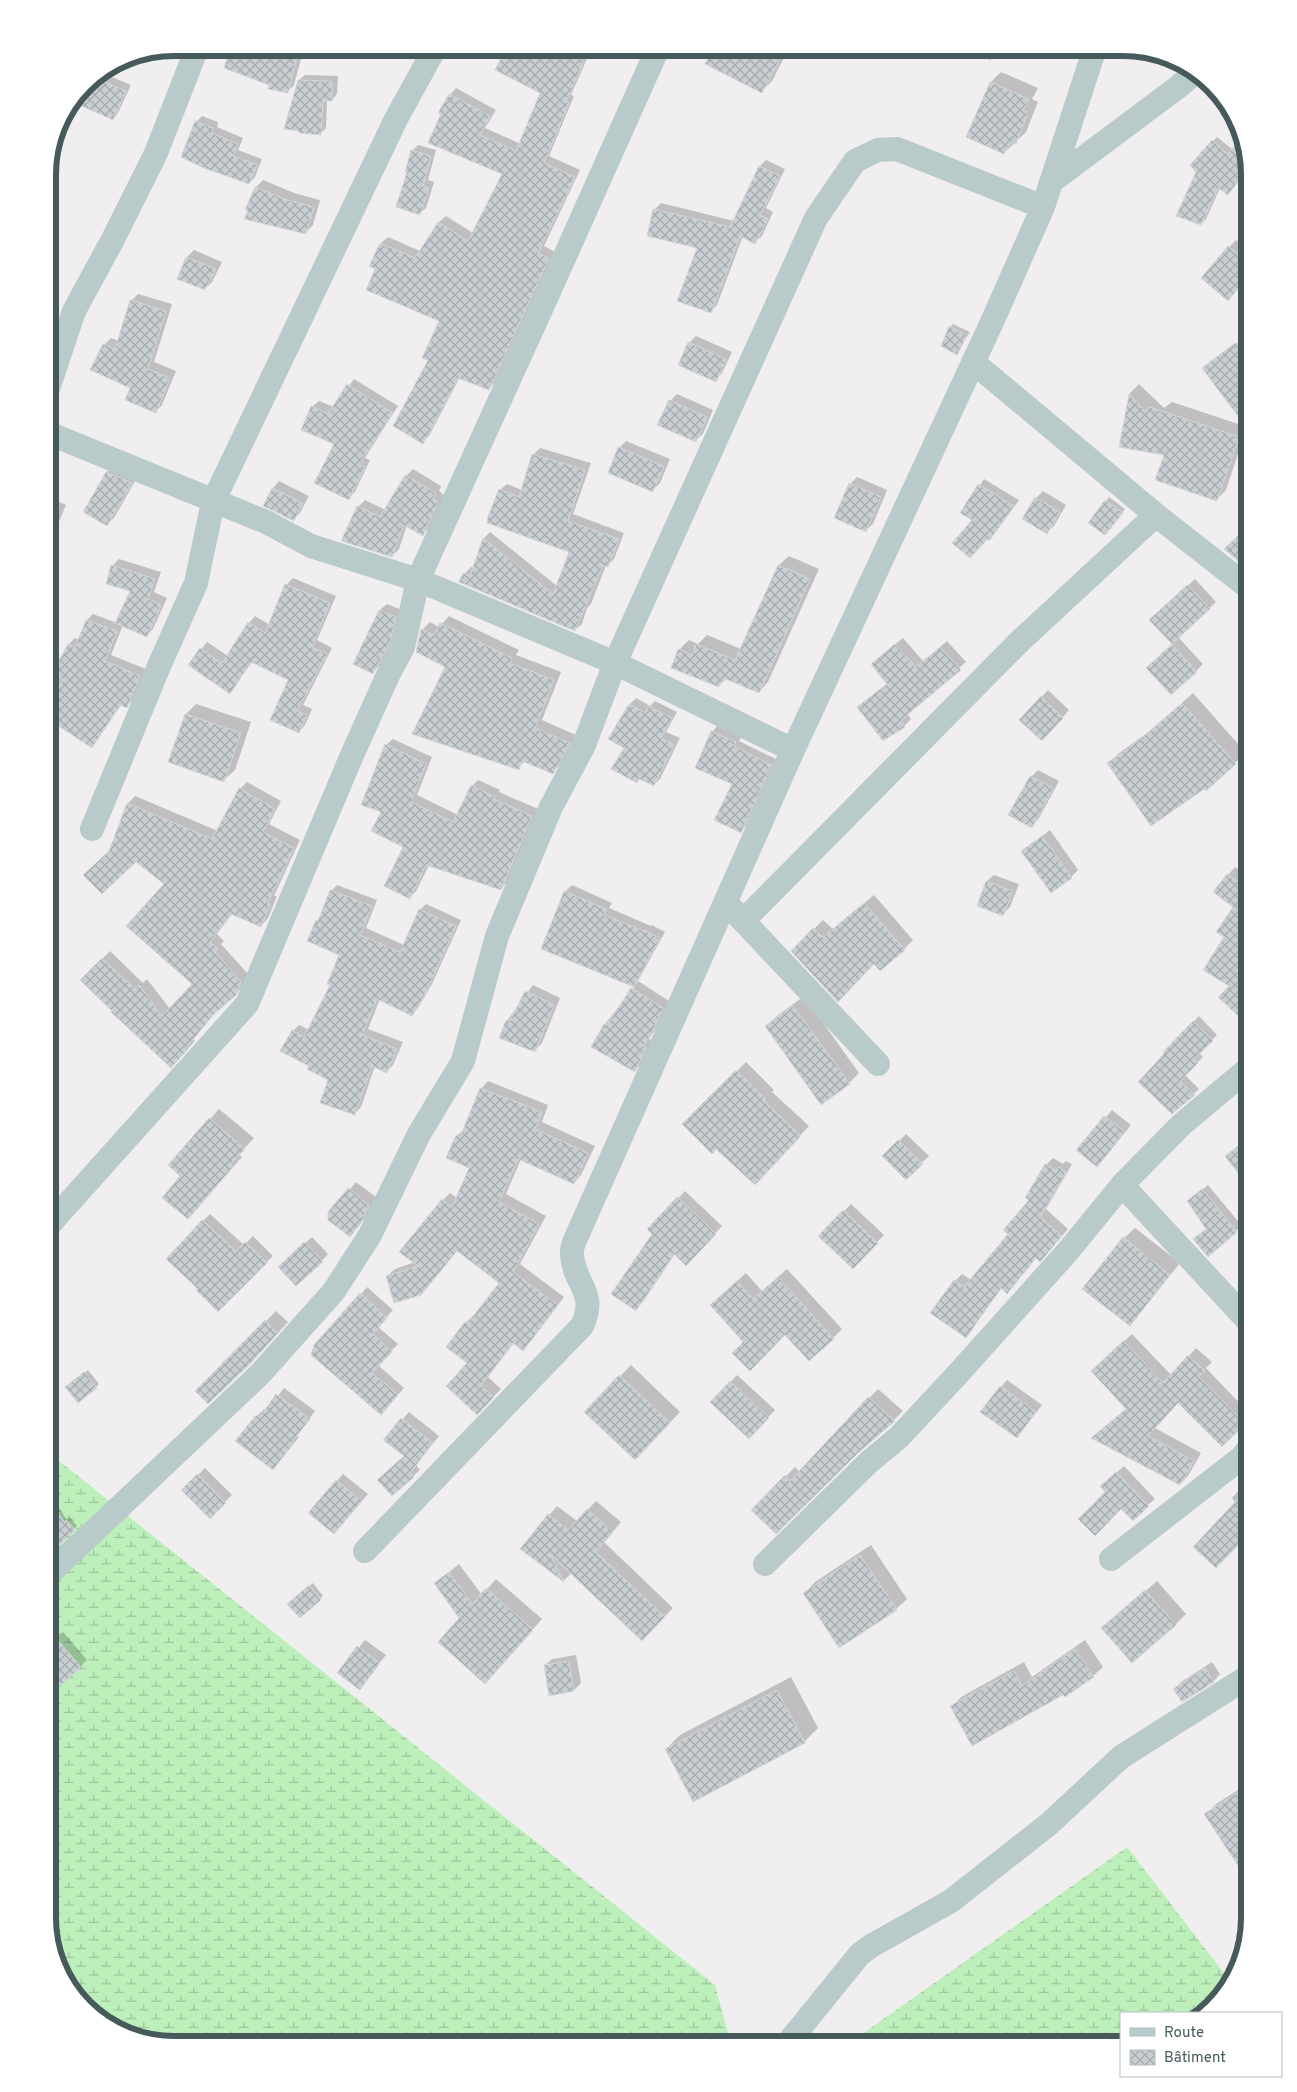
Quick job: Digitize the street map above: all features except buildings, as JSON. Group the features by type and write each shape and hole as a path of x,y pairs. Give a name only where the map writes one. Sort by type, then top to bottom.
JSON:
{"street":[{"path":"57,362 74,311 156,153 194,56"},
{"path":"92,828 196,582 213,502 396,119 430,56"},
{"path":"56,1217 247,1004 352,755 403,647 418,580 654,57"},
{"path":"365,1551 582,1326 588,1315 589,1301 572,1254 574,1240 793,750 1044,207 1092,57"},
{"path":"1051,182 1190,77"},
{"path":"56,1566 260,1374 334,1291 370,1235 418,1134 463,1061 497,936 551,807 584,745 615,663 816,218 855,162 878,150 896,149 1044,207"},
{"path":"973,362 1156,516 1241,581"},
{"path":"57,437 266,522 311,546 418,580 615,663 793,750"},
{"path":"744,920 1019,642 1156,516"},
{"path":"724,902 744,920 878,1064"},
{"path":"765,1564 869,1462 899,1437 1069,1250 1122,1185 1182,1125 1241,1076"},
{"path":"1122,1185 1241,1312"},
{"path":"1110,1559 1241,1458"},
{"path":"794,2036 860,1954 951,1900 1049,1824 1121,1757 1241,1682"}],"green space":[{"path":"56,1459 715,1985 729,2036 167,2035 137,2029 122,2024 109,2016 86,1995 68,1970 59,1940 56,1917"},
{"path":"1127,1847 1226,1975 1211,1995 1193,2012 1120,2012 1120,2036 860,2036"}]}
